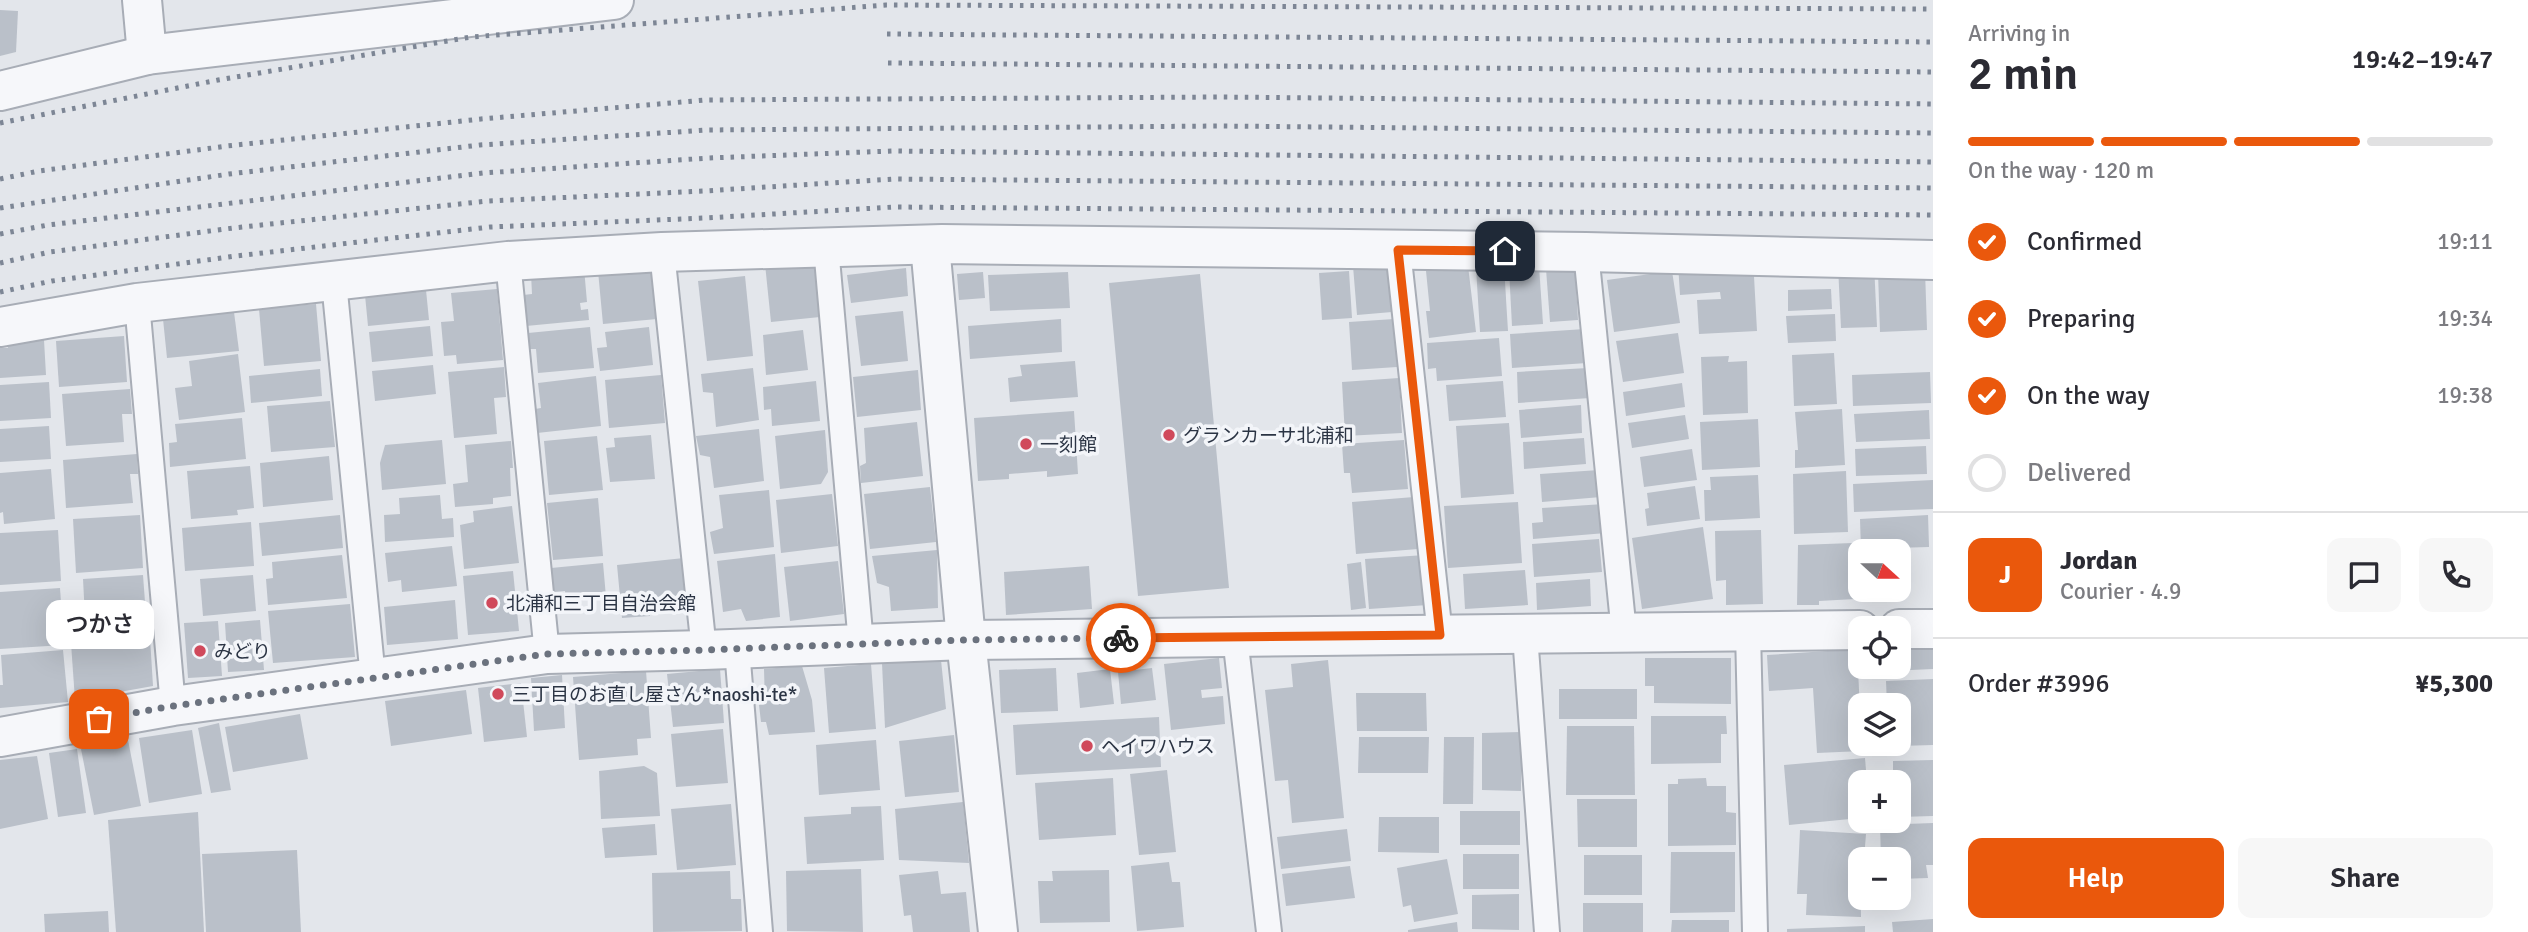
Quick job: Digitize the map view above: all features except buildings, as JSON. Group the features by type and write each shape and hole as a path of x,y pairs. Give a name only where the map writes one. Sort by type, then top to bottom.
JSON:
{"street":[{"path":"142,0 147,55"},
{"path":"0,91 147,55 614,0"},
{"path":"930,244 966,640 998,932"},
{"path":"0,327 137,303 508,261 662,252 930,244 1586,252 1933,260"},
{"path":"1911,629 1933,628"},
{"path":"0,737 173,706 547,654 966,640 1848,630"}],"lane":[{"path":"826,247 861,644"},
{"path":"1398,250 1440,635"},
{"path":"662,252 761,932"},
{"path":"1586,252 1624,633"},
{"path":"508,261 547,654"},
{"path":"334,282 373,678"},
{"path":"137,303 173,706"},
{"path":"1748,631 1755,932"},
{"path":"1525,635 1547,932"},
{"path":"1235,637 1269,932"}],"railway":[{"path":"0,123 218,80 471,37 886,5 1933,9"},
{"path":"887,34 1933,42"},
{"path":"888,63 1933,72"},
{"path":"0,179 39,171 227,146 481,119 706,100 1221,97 1933,104"},
{"path":"0,208 229,174 480,145 707,130 1221,126 1933,133"},
{"path":"0,234 48,225 483,173 709,158 892,151 1933,162"},
{"path":"0,263 50,252 233,228 488,201 894,179 1933,188"},
{"path":"0,292 52,281 236,256 490,227 894,207 1933,215"}],"way so far":[{"path":"99,719 173,706 547,654 966,640 1121,638"}],"place":[{"name":"グランカーサ北浦和","path":"1169,435"},
{"name":"一刻館","path":"1026,444"},
{"name":"北浦和三丁目自治会館","path":"492,603"},
{"name":"みどり","path":"200,651"},
{"name":"三丁目のお直し屋さん*naoshi-te*","path":"498,694"},
{"name":"つかさ","path":"99,719"},
{"name":"ヘイワハウス","path":"1087,746"}],"route":[{"path":"1121,638 1440,635 1398,250 1505,251"}]}
